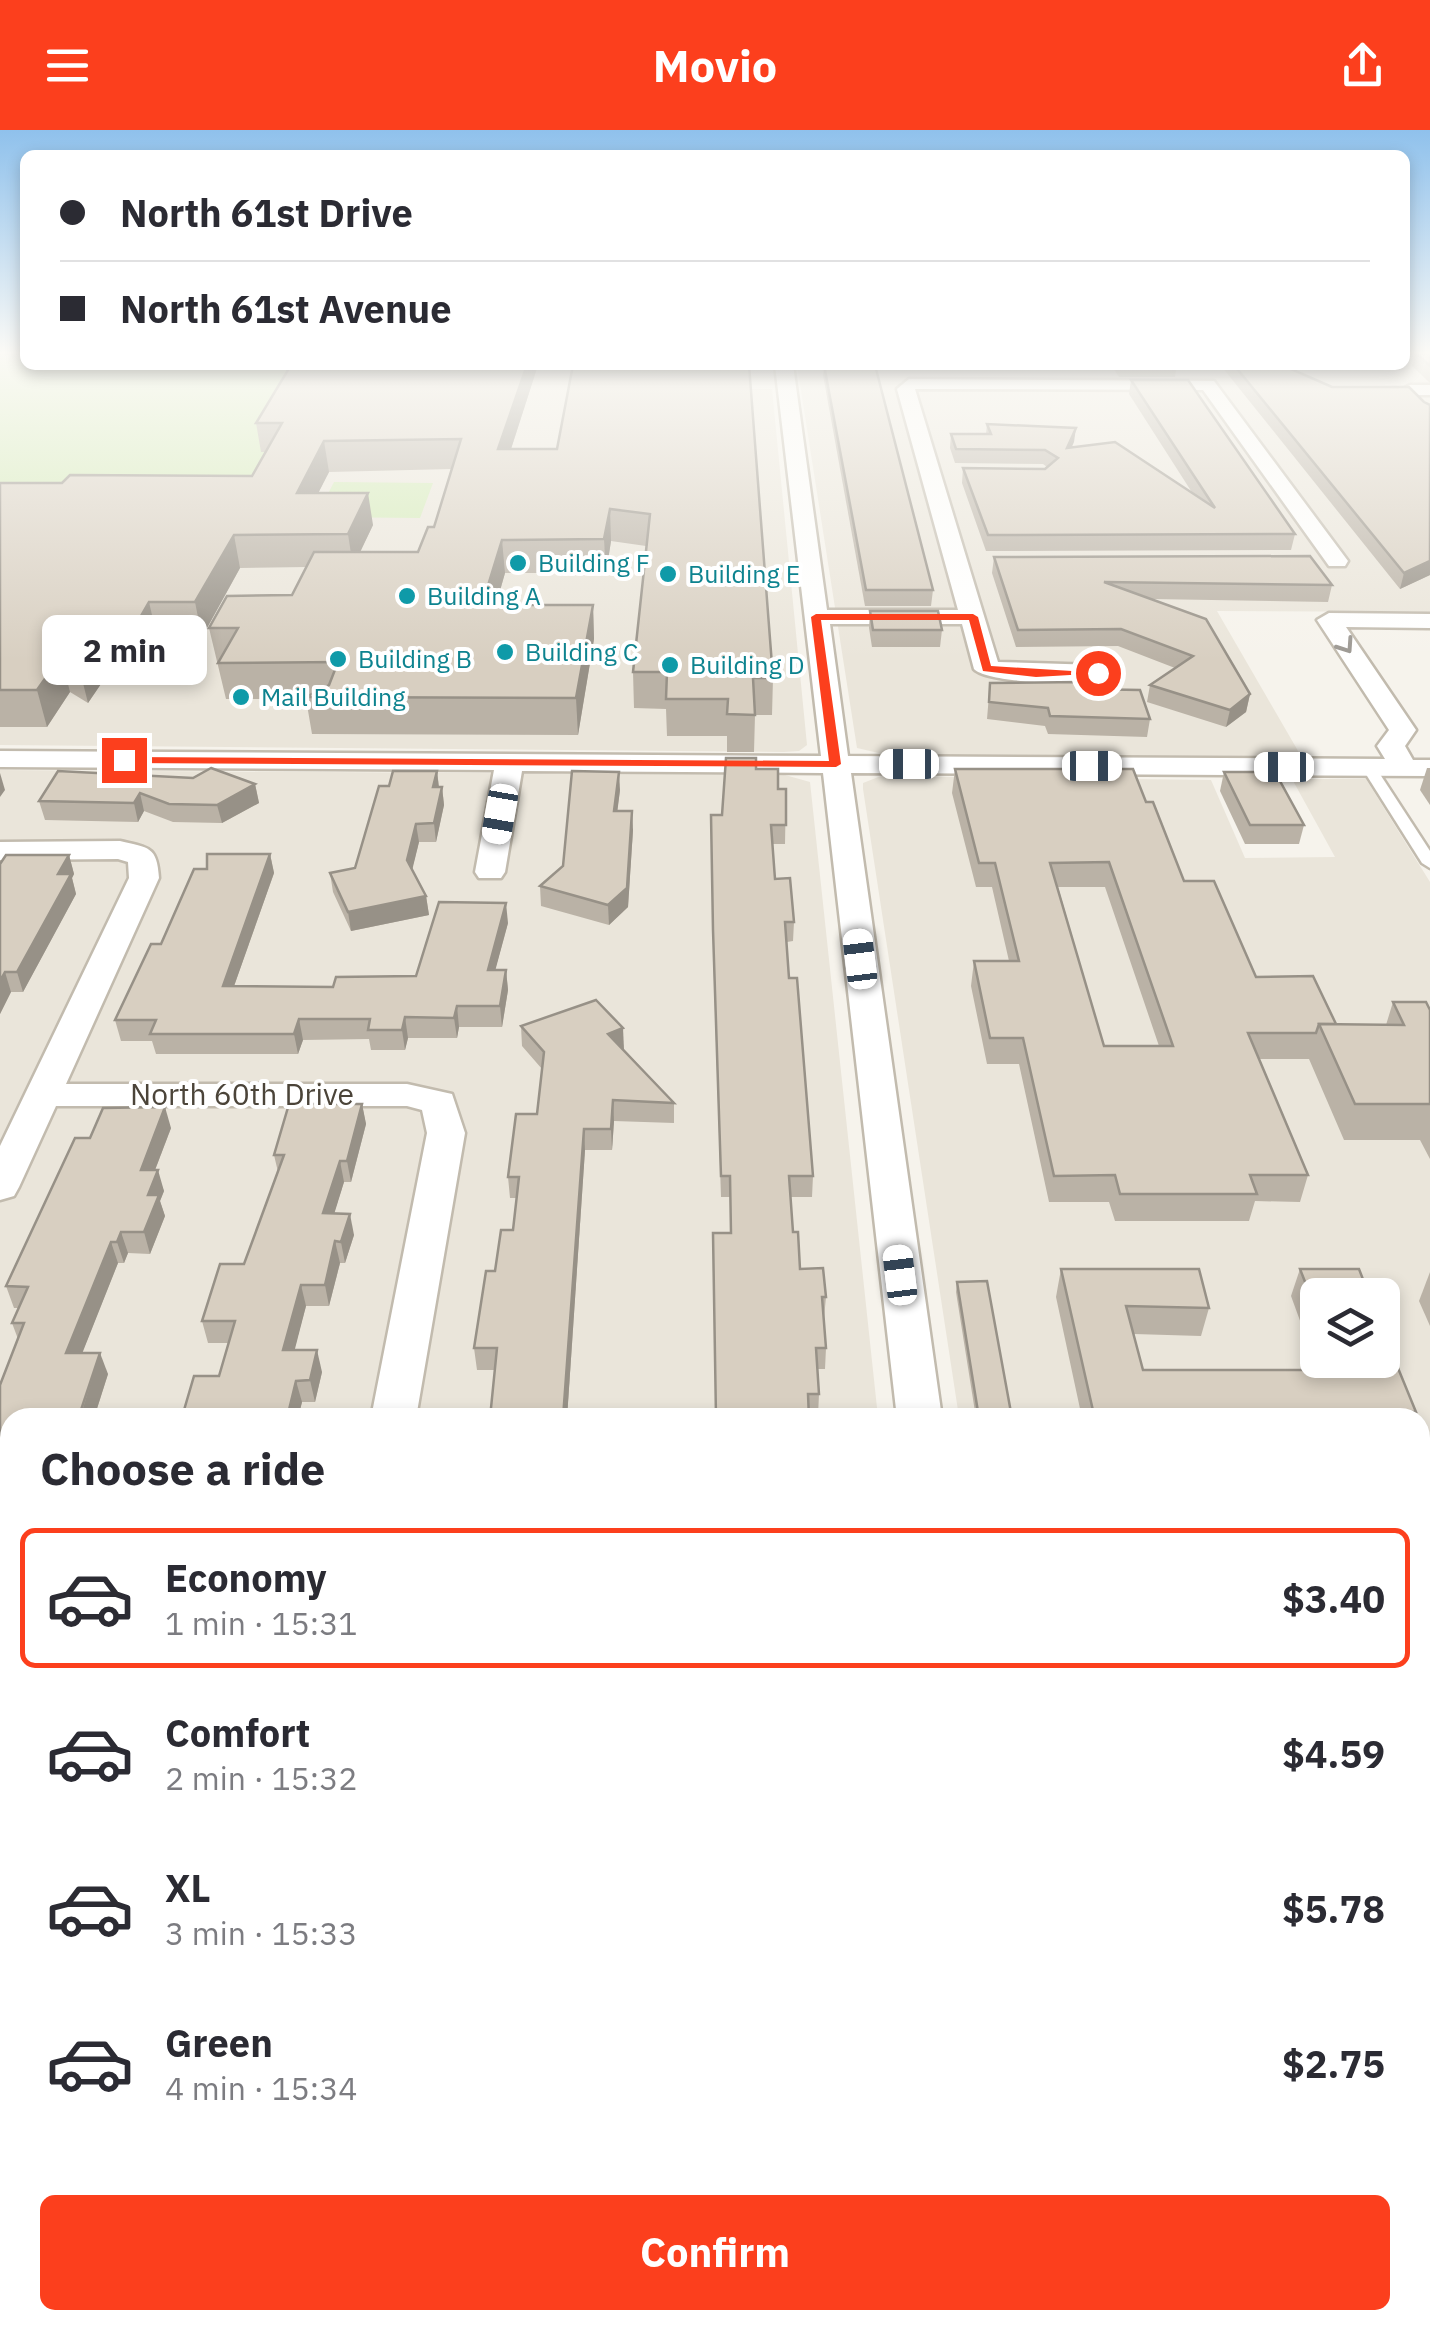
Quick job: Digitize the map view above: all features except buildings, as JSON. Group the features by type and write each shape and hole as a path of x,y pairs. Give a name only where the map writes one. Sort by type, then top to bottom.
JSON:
{"street":[{"path":"795,455 919,1408"},
{"path":"934,455 967,562 973,617 987,669 1036,674 1098,673"},
{"path":"1255,455 1327,561"},
{"path":"816,617 973,617"},
{"path":"1417,768 1391,746 1402,730 1328,620 1430,620"},
{"path":"0,759 1417,768"},
{"path":"490,872 510,762"},
{"path":"0,851 120,850 144,857 144,878 0,1186"},
{"name":"North 60th Drive","path":"44,1095 407,1095 439,1102 446,1133 396,1408"}],"lane":[{"path":"1369,768 1430,863"}],"shaded area":[{"path":"109,455 778,455 807,745 799,751 784,752 0,745 0,499"},
{"path":"811,455 1430,455 1430,612 1217,611 1301,756 883,754 857,748"},
{"path":"0,770 785,775 810,782 877,1408 0,1408"},
{"path":"881,776 1211,780 1245,858 1335,857 1292,779 1366,779 1430,882 1430,1408 958,1408 863,783"}],"green space":[{"path":"0,455 278,455 253,500 0,499"},
{"path":"334,482 433,483 420,518 316,517"}],"place":[{"name":"Building F","path":"518,563"},
{"name":"Building E","path":"668,574"},
{"name":"Building A","path":"407,596"},
{"name":"Building C","path":"505,652"},
{"name":"Building B","path":"338,659"},
{"name":"Building D","path":"670,665"},
{"name":"Mail Building","path":"241,697"}],"route":[{"path":"124,760 836,764 816,617 973,617 987,669 1036,674 1098,673"}]}
